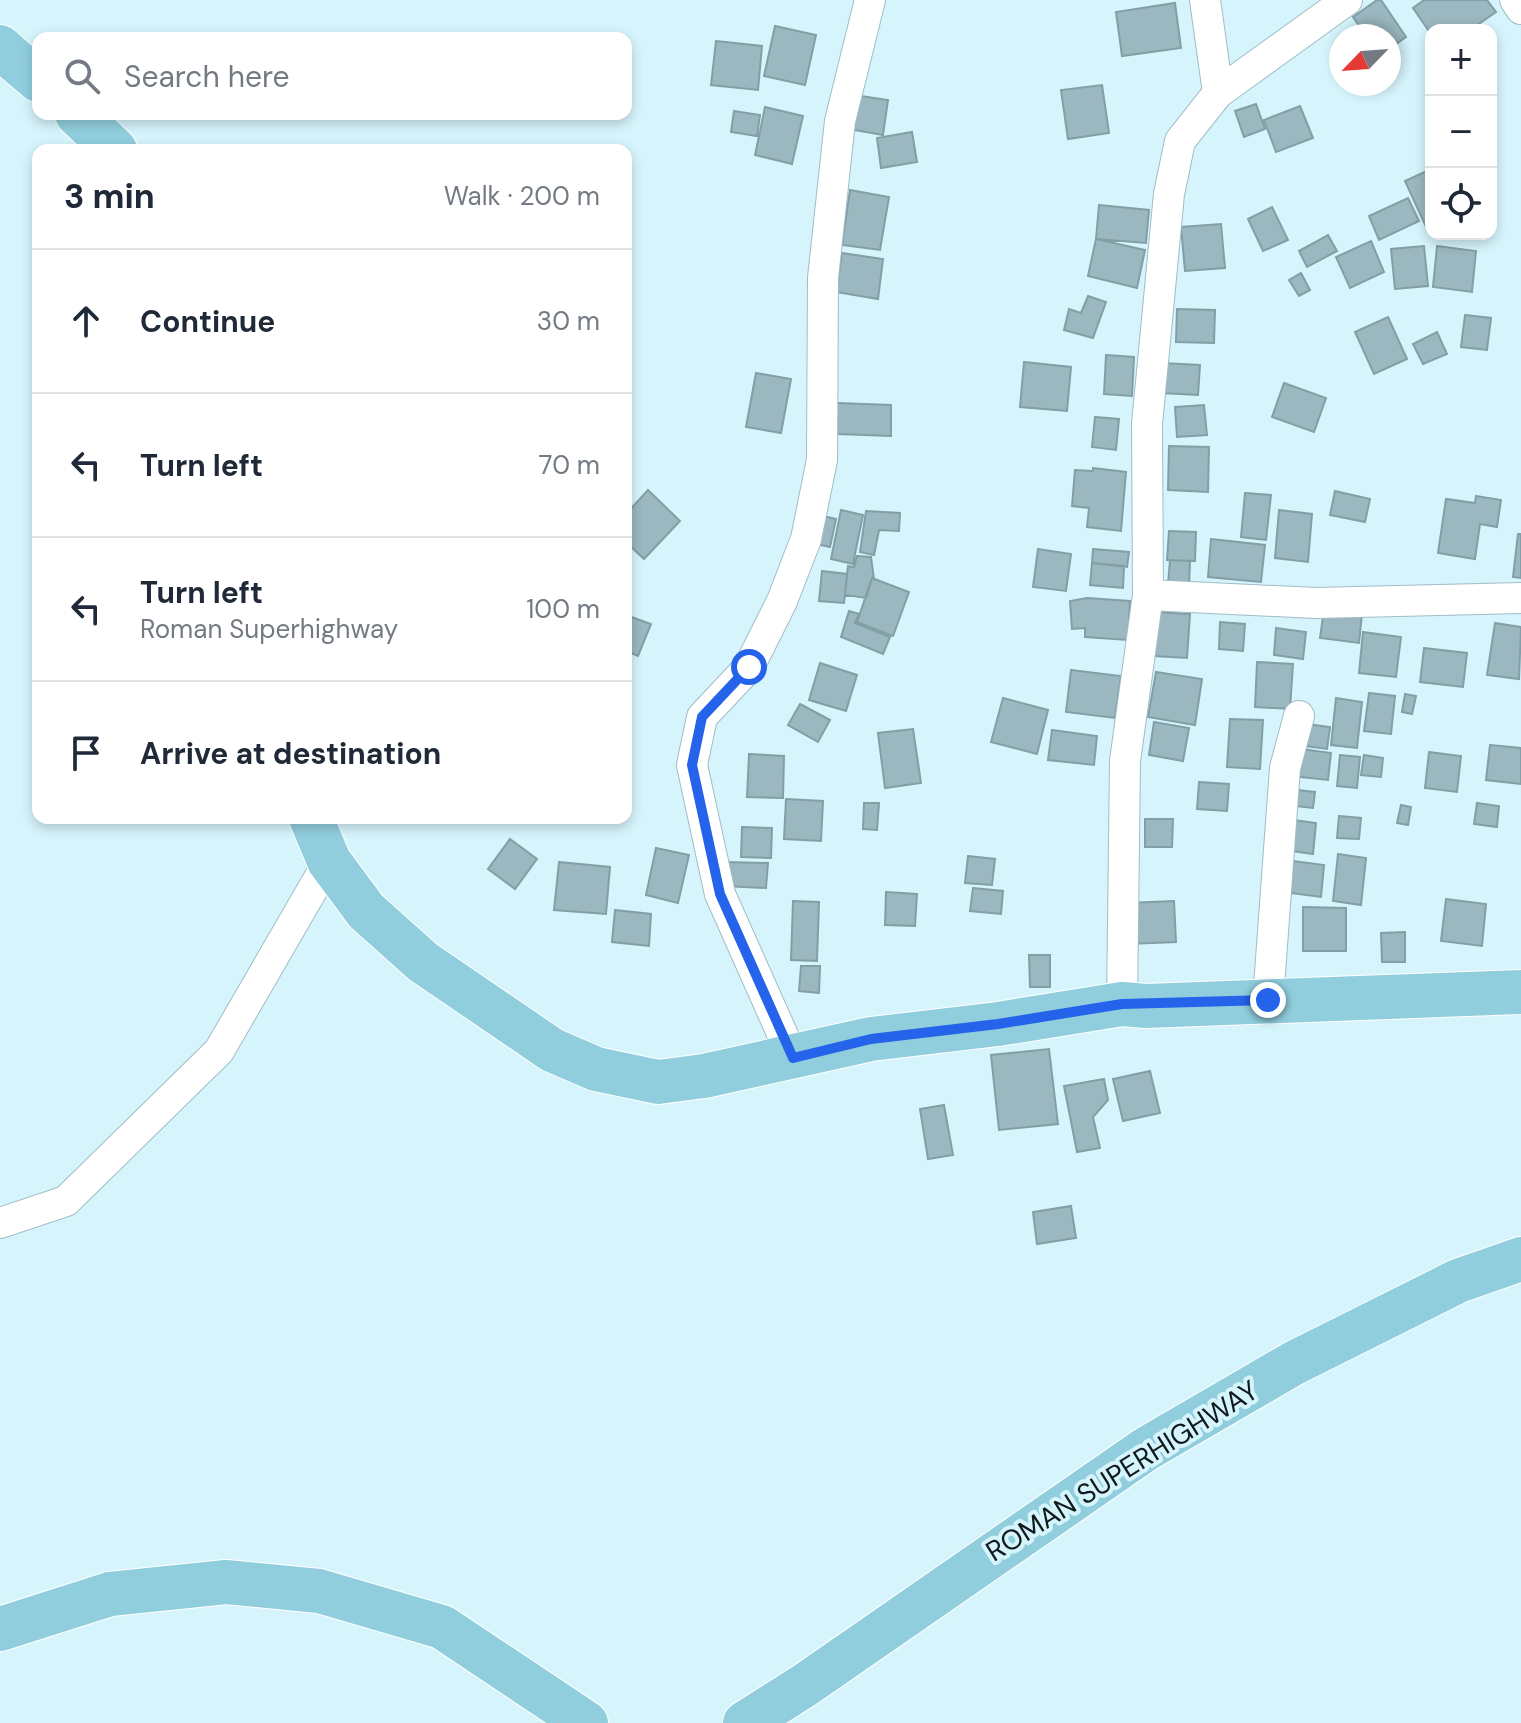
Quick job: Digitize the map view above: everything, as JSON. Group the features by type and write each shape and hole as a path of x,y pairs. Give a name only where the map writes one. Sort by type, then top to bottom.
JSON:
{"main road":[{"path":"0,47 32,75"},
{"path":"83,120 109,144"},
{"path":"314,824 329,861 366,911 423,962 552,1050 585,1065 658,1082 704,1076 871,1039 998,1024 1122,1004 1521,992"},
{"name":"ROMAN SUPERHIGHWAY","path":"745,1723 805,1685 994,1551 1146,1449 1308,1356 1458,1281 1521,1259"},
{"path":"0,1629 110,1594 158,1588 226,1582 319,1591 442,1627 586,1723"}],"street":[{"path":"793,1058 720,894 692,765 702,717 749,667 782,601 806,539 822,460 823,278 840,121 870,0"},
{"path":"1205,0 1218,93"},
{"path":"1122,1004 1125,761 1148,595 1147,424 1169,194 1180,141 1218,93 1347,0"},
{"path":"1515,0 1521,9"},
{"path":"1148,595 1316,603 1521,598"},
{"path":"1268,1000 1285,768 1299,716"},
{"path":"0,1223 66,1201 219,1051 329,861"}],"building":[{"path":"1381,0 1397,24 1358,24 1353,17"},
{"path":"1424,0 1487,0 1496,12 1479,24 1425,25 1413,8"},
{"path":"1175,3 1181,48 1122,56 1116,12"},
{"path":"775,26 816,35 805,85 764,76"},
{"path":"716,41 762,46 758,90 711,85"},
{"path":"1102,85 1109,133 1068,139 1061,90"},
{"path":"854,95 888,100 883,135 849,129"},
{"path":"1256,104 1265,129 1244,137 1235,111"},
{"path":"1300,106 1313,138 1276,152 1264,120"},
{"path":"765,107 803,116 792,164 755,155"},
{"path":"734,111 760,115 757,136 731,132"},
{"path":"912,132 917,162 881,168 877,138"},
{"path":"1425,172 1425,225 1405,181"},
{"path":"850,190 889,197 880,250 842,245"},
{"path":"1408,198 1419,221 1379,240 1369,216"},
{"path":"1099,205 1149,210 1146,243 1096,239"},
{"path":"1272,207 1288,240 1263,251 1248,219"},
{"path":"1221,224 1225,268 1185,271 1181,227"},
{"path":"1328,235 1337,251 1307,267 1299,251"},
{"path":"1096,239 1145,250 1137,288 1088,276"},
{"path":"1371,241 1384,272 1350,288 1336,257"},
{"path":"1424,246 1428,286 1395,289 1391,249"},
{"path":"1437,246 1476,251 1472,292 1433,287"},
{"path":"842,253 883,259 878,299 836,292"},
{"path":"1301,273 1310,290 1299,296 1289,280"},
{"path":"1088,296 1106,302 1093,338 1064,330 1069,309 1081,313"},
{"path":"1177,309 1215,310 1214,343 1176,342"},
{"path":"1465,315 1491,318 1487,350 1461,347"},
{"path":"1388,317 1407,359 1374,374 1355,332"},
{"path":"1437,332 1447,354 1423,364 1413,344"},
{"path":"1106,355 1134,357 1132,396 1104,394"},
{"path":"1024,362 1071,367 1067,411 1020,407"},
{"path":"1162,363 1200,365 1198,395 1161,393"},
{"path":"756,373 791,379 781,433 746,427"},
{"path":"1284,383 1326,398 1314,432 1272,417"},
{"path":"837,403 891,405 891,436 837,434"},
{"path":"1204,405 1207,435 1177,437 1175,407"},
{"path":"1095,417 1119,419 1116,450 1092,447"},
{"path":"1169,446 1209,447 1208,492 1168,490"},
{"path":"1093,468 1126,472 1121,531 1087,527 1089,508 1072,506 1075,470 1093,471"},
{"path":"648,490 680,521 644,559 632,548 632,507"},
{"path":"1335,491 1370,499 1365,522 1330,515"},
{"path":"1245,493 1271,495 1266,540 1241,537"},
{"path":"1476,496 1501,500 1497,527 1480,524 1475,559 1438,553 1446,499 1475,503"},
{"path":"841,510 863,515 853,564 831,559"},
{"path":"1279,510 1312,514 1308,562 1275,558"},
{"path":"866,511 900,513 899,531 879,530 874,555 860,552"},
{"path":"823,516 836,519 830,547 816,544"},
{"path":"1169,531 1196,532 1195,561 1167,560"},
{"path":"1518,534 1521,534 1521,578 1513,577"},
{"path":"1211,539 1265,545 1261,582 1208,577"},
{"path":"1038,549 1071,554 1066,591 1033,587"},
{"path":"1093,549 1129,552 1127,567 1092,563"},
{"path":"857,556 871,557 874,579 866,598 845,595 848,566 854,567"},
{"path":"1170,560 1190,561 1189,586 1168,585"},
{"path":"1092,563 1124,566 1123,588 1090,585"},
{"path":"822,571 847,574 844,603 819,601"},
{"path":"872,578 909,592 893,636 857,622"},
{"path":"1087,598 1130,601 1128,640 1085,637 1085,628 1072,629 1070,601"},
{"path":"1324,609 1362,614 1359,643 1320,638"},
{"path":"849,611 859,614 855,623 890,637 883,654 841,637"},
{"path":"1156,612 1190,614 1187,658 1154,656"},
{"path":"632,617 651,624 638,656 632,654"},
{"path":"1220,622 1245,624 1243,651 1219,649"},
{"path":"1495,623 1521,627 1519,679 1487,675"},
{"path":"1276,628 1306,632 1303,659 1274,655"},
{"path":"1363,632 1401,637 1396,677 1359,673"},
{"path":"1424,648 1467,653 1463,687 1420,682"},
{"path":"1257,662 1293,664 1290,709 1255,707"},
{"path":"820,663 857,675 846,711 809,700"},
{"path":"1071,670 1121,676 1115,718 1066,712"},
{"path":"1156,672 1202,679 1195,725 1148,717"},
{"path":"1369,693 1395,696 1391,734 1364,731"},
{"path":"1405,694 1416,696 1412,714 1402,712"},
{"path":"1003,698 1048,710 1037,754 991,742"},
{"path":"1336,698 1362,702 1357,748 1331,745"},
{"path":"800,704 830,720 818,742 788,725"},
{"path":"1230,719 1263,720 1260,769 1227,767"},
{"path":"1154,722 1189,728 1183,761 1149,755"},
{"path":"1307,724 1330,727 1327,749 1304,746"},
{"path":"913,729 921,783 885,788 878,733"},
{"path":"1052,730 1097,736 1094,765 1048,760"},
{"path":"1490,745 1521,748 1521,784 1486,780"},
{"path":"1295,748 1331,753 1328,780 1292,776"},
{"path":"1429,752 1461,756 1457,792 1425,788"},
{"path":"749,754 784,756 783,798 747,797"},
{"path":"1340,755 1360,757 1357,788 1337,786"},
{"path":"1364,755 1383,758 1381,777 1361,775"},
{"path":"1199,782 1229,784 1227,811 1197,809"},
{"path":"1297,790 1315,792 1313,808 1296,806"},
{"path":"786,799 823,801 821,841 784,839"},
{"path":"864,803 879,803 877,830 863,829"},
{"path":"1477,803 1499,806 1497,827 1474,824"},
{"path":"1401,805 1411,807 1408,825 1397,823"},
{"path":"1339,816 1361,818 1359,839 1337,838"},
{"path":"1145,819 1173,819 1172,847 1145,847"},
{"path":"1294,820 1316,823 1313,854 1291,851"},
{"path":"742,827 772,828 771,858 741,857"},
{"path":"510,839 537,859 515,889 488,869"},
{"path":"656,848 689,855 678,903 646,895"},
{"path":"1338,854 1366,858 1361,905 1333,901"},
{"path":"968,856 995,859 992,885 965,883"},
{"path":"1293,861 1324,865 1321,897 1290,893"},
{"path":"559,862 610,867 606,914 554,910"},
{"path":"726,862 768,863 766,888 725,886"},
{"path":"973,888 1003,891 1001,914 970,911"},
{"path":"886,892 917,894 915,926 885,925"},
{"path":"1446,899 1486,904 1482,946 1441,941"},
{"path":"793,901 819,902 817,961 791,960"},
{"path":"1174,901 1176,942 1128,944 1127,903"},
{"path":"1303,907 1346,908 1346,951 1303,951"},
{"path":"615,910 651,914 649,946 612,942"},
{"path":"1405,932 1405,962 1382,962 1381,933"},
{"path":"1029,955 1050,955 1050,987 1030,987"},
{"path":"801,966 820,966 819,993 799,991"},
{"path":"1049,1049 1058,1124 999,1130 991,1055"},
{"path":"1150,1071 1160,1113 1123,1121 1113,1079"},
{"path":"1104,1079 1108,1100 1093,1117 1100,1148 1077,1152 1064,1086"},
{"path":"944,1105 953,1155 928,1159 920,1109"},
{"path":"1071,1206 1076,1238 1037,1244 1033,1212"}],"route":[{"path":"749,667 702,717 692,765 720,894 793,1058 871,1039 998,1024 1122,1004 1146,1006 1268,1000"}]}
